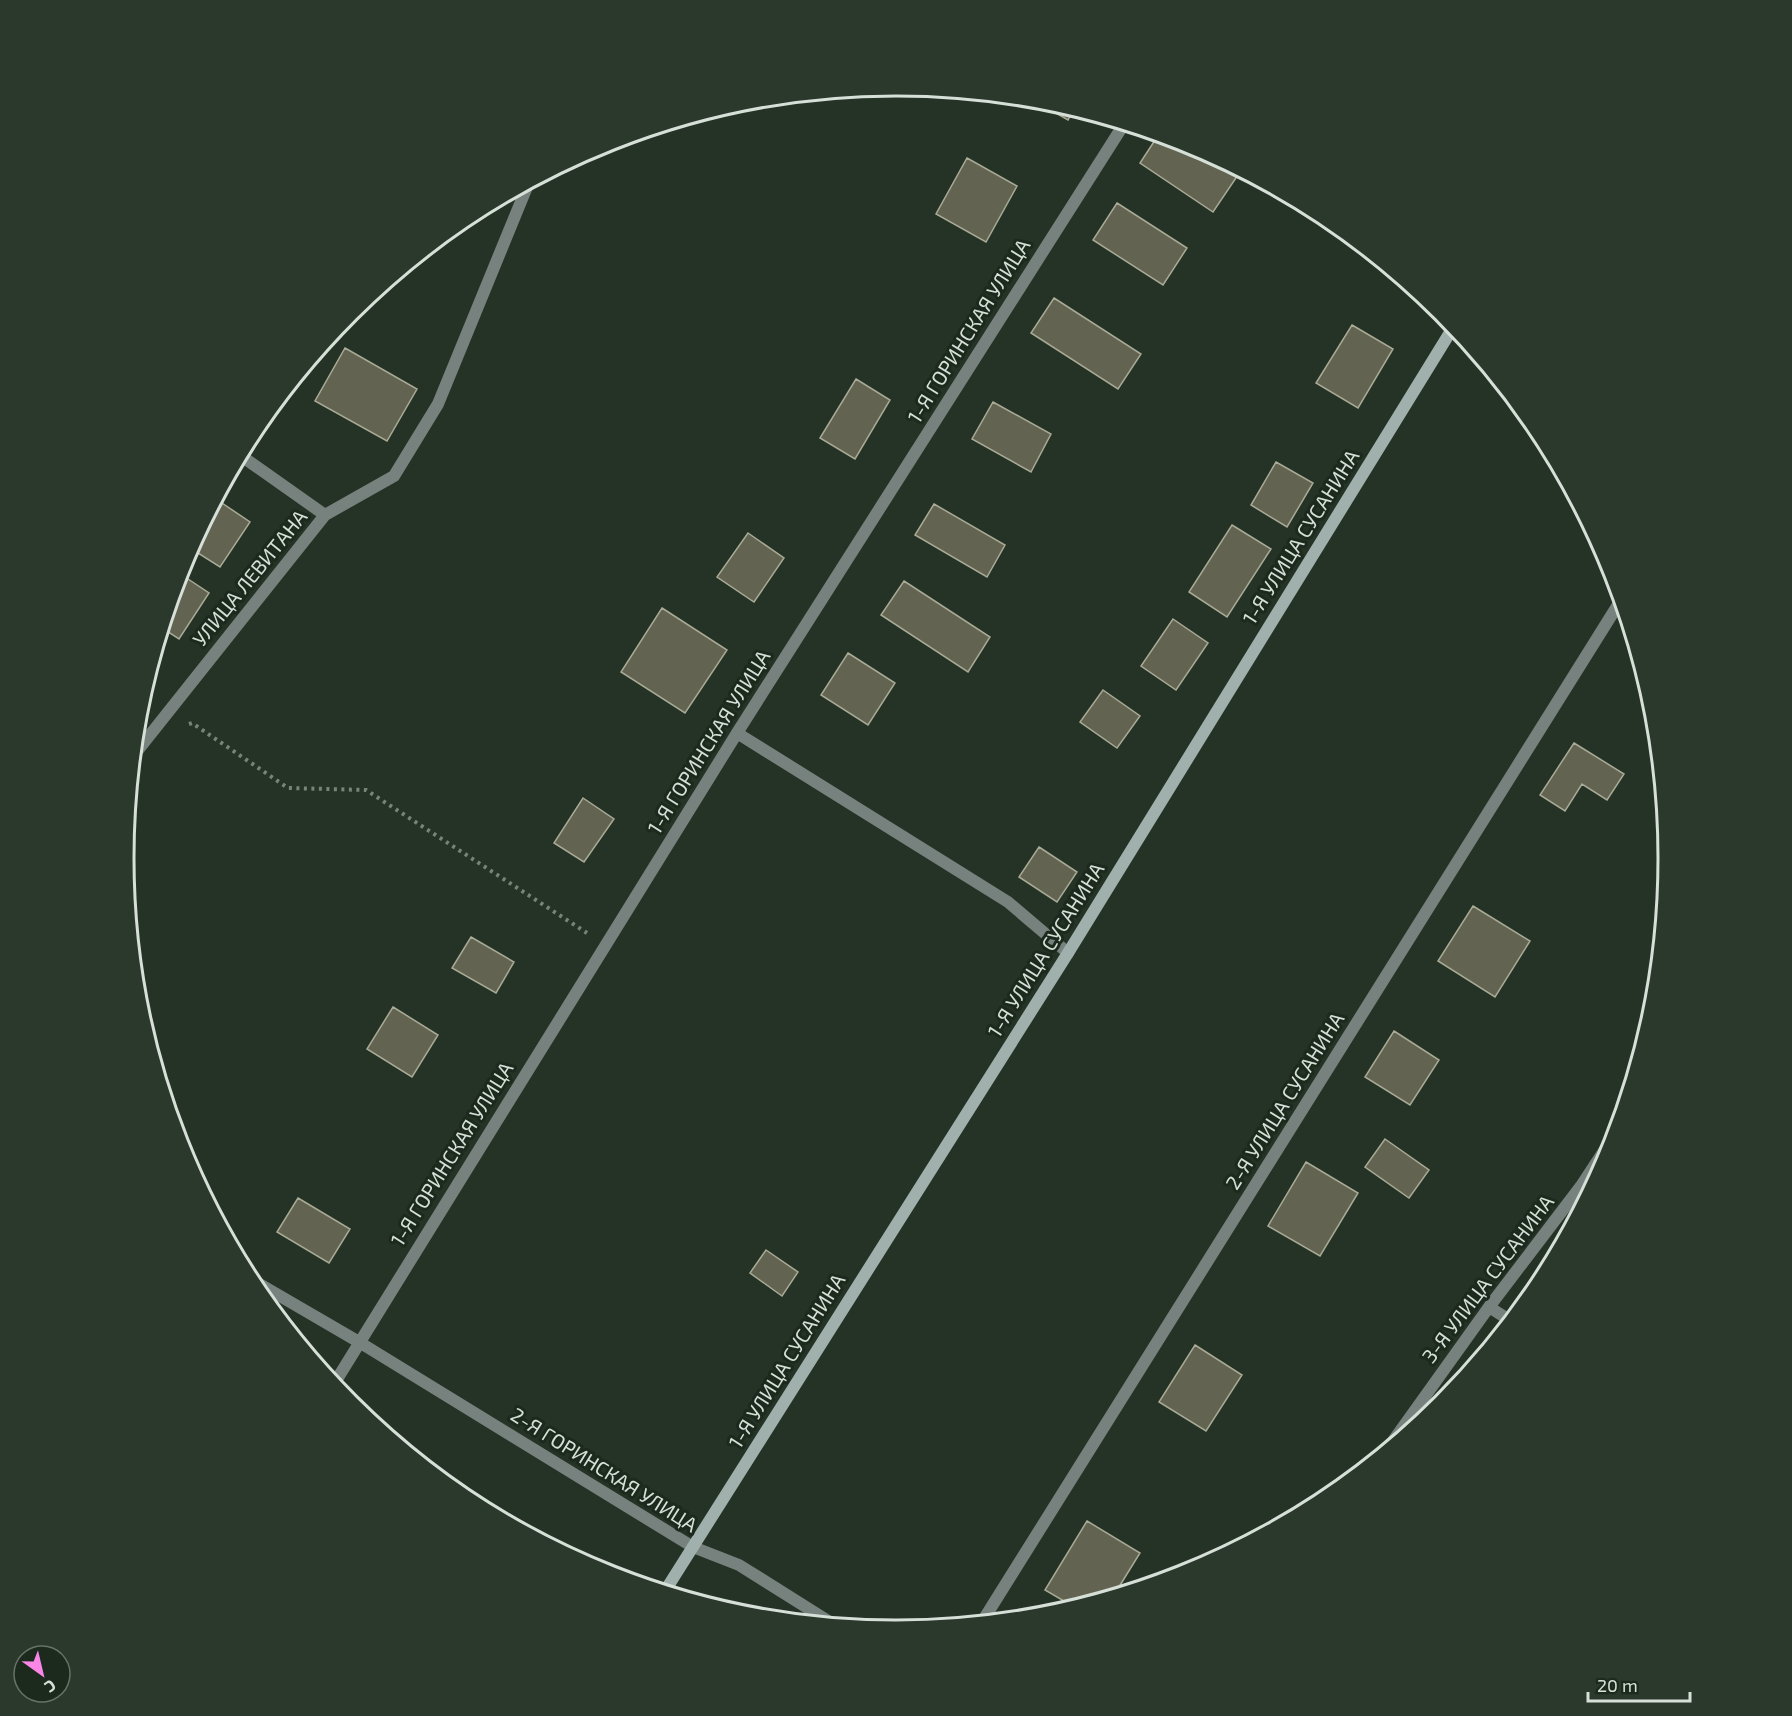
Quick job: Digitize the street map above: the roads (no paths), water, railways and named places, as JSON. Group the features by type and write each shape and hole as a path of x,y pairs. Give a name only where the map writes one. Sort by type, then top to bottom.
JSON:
{"street":[{"name":"1-Я ГОРИНСКАЯ УЛИЦА","path":"338,1377 737,734 1120,130"},
{"name":"УЛИЦА ЛЕВИТАНА","path":"143,744 325,515 394,476 438,404 524,193"},
{"name":"1-Я УЛИЦА СУСАНИНА","path":"669,1585 1068,953 1449,334"},
{"path":"247,460 325,515"},
{"name":"2-Я УЛИЦА СУСАНИНА","path":"987,1614 1616,608"},
{"path":"737,734 1008,902 1068,953"},
{"name":"3-Я УЛИЦА СУСАНИНА","path":"1405,1425 1589,1174"},
{"name":"2-Я ГОРИНСКАЯ УЛИЦА","path":"267,1289 359,1342 693,1547 739,1565 819,1615"},
{"path":"1490,1307 1504,1317"}]}
